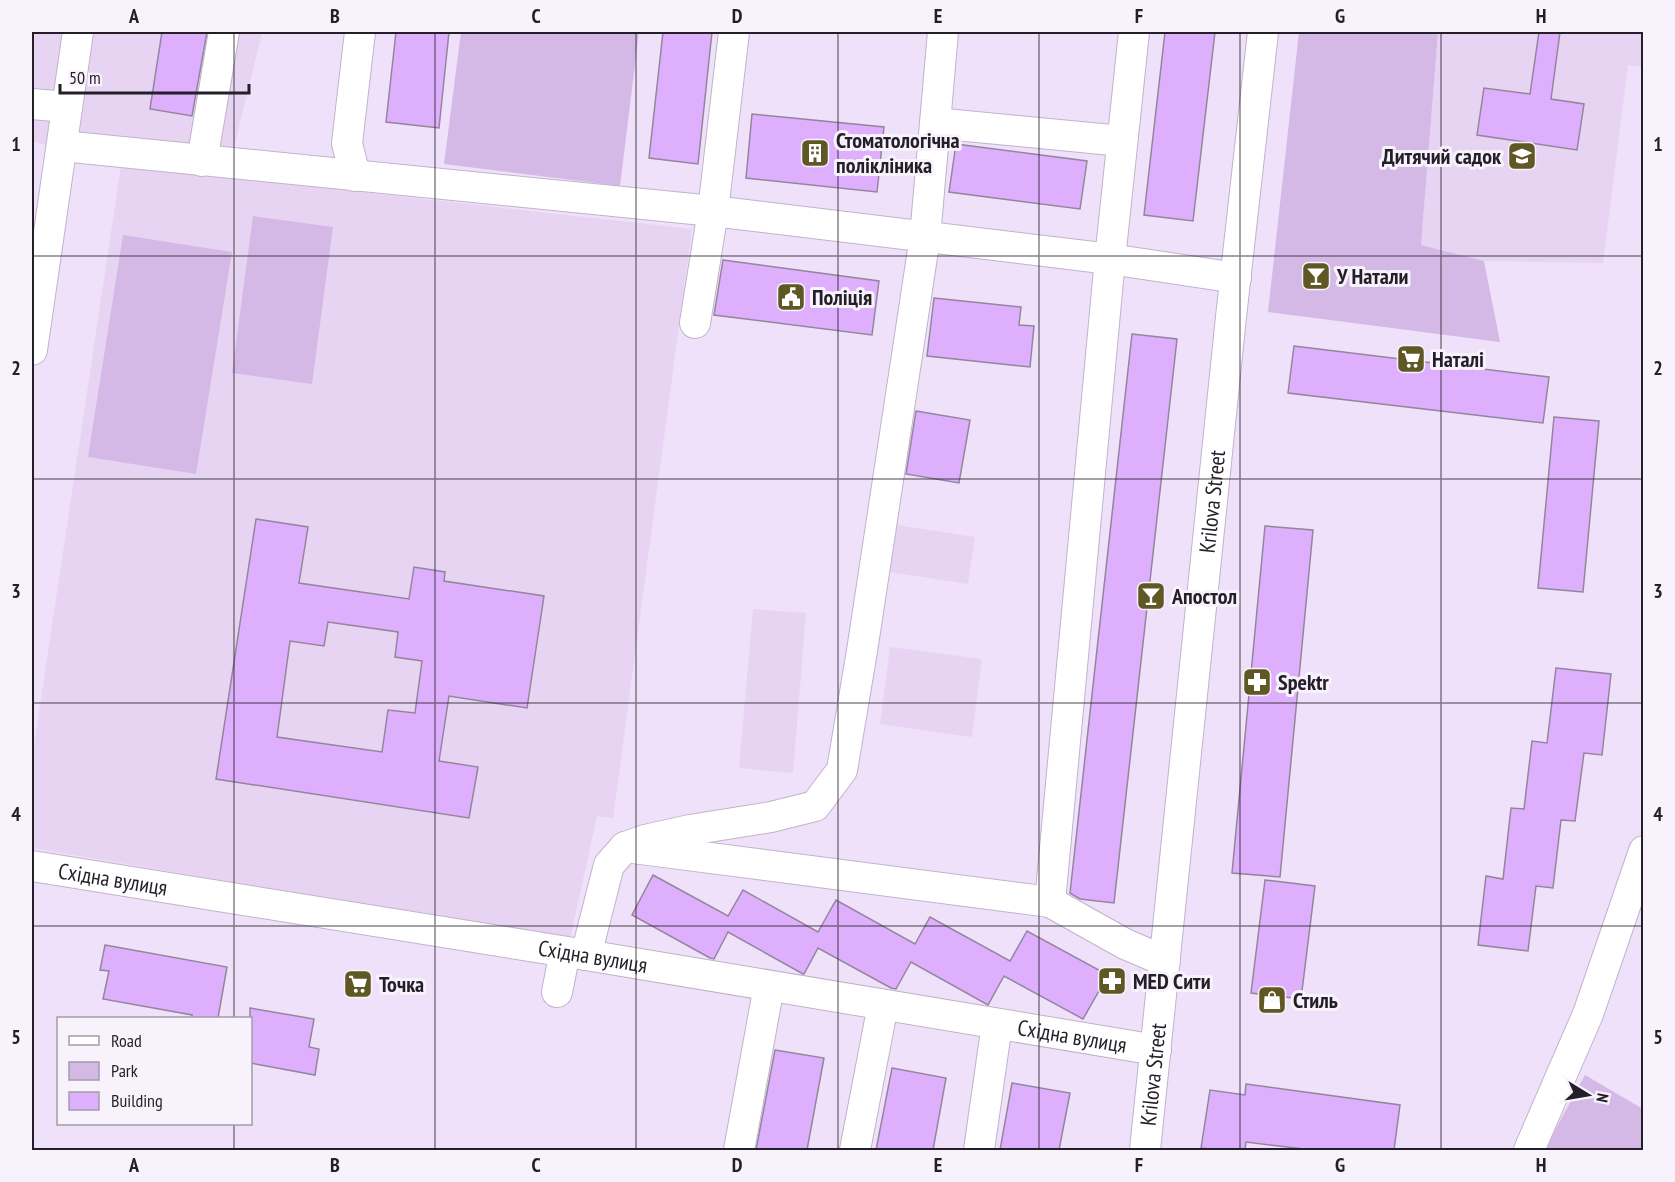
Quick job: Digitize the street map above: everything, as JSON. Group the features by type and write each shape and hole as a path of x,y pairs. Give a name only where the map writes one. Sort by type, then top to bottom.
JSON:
{"street":[{"path":"32,350 78,32"},
{"path":"202,161 224,32"},
{"path":"356,176 347,143 360,32"},
{"path":"695,323 713,211 734,32"},
{"path":"557,992 575,954 609,864 625,847 690,830 771,817 815,806 842,770 925,237 943,32"},
{"path":"1050,902 1110,259 1134,32"},
{"name":"Krilova Street","path":"1145,1150 1263,32"},
{"path":"32,104 67,107"},
{"path":"935,123 1122,141"},
{"path":"62,146 713,211 1110,259 1236,278"},
{"path":"625,847 1050,902 1125,944 1165,962"},
{"path":"1529,1150 1588,1014 1644,851"},
{"name":"Східна вулиця","path":"32,866 1156,1050"},
{"path":"739,1150 770,986"},
{"path":"855,1150 883,1005"},
{"path":"980,1150 998,1024"}],"shaded area":[{"path":"32,32 262,32 227,177 692,229 613,818 597,816 570,939 32,848 32,759 121,166 32,141"},
{"name":"Дитячий садок","path":"1438,32 1643,32 1643,67 1628,65 1603,263 1484,261 1421,245"},
{"path":"890,524 975,537 968,584 883,571"},
{"path":"753,609 806,613 793,773 739,768"},
{"path":"890,647 982,659 972,737 880,724"}],"green space":[{"path":"461,32 639,32 620,186 444,164"},
{"path":"1299,32 1438,32 1421,245 1484,261 1500,342 1268,312"},
{"path":"253,216 333,227 312,384 232,373"},
{"path":"123,235 232,252 196,474 88,457"},
{"path":"1585,1075 1643,1109 1643,1150 1544,1150"}],"building":[{"path":"162,32 207,32 192,116 150,109"},
{"path":"396,32 449,32 439,128 386,122"},
{"path":"663,32 712,32 698,164 649,158"},
{"path":"1165,32 1215,32 1193,221 1144,215"},
{"path":"1539,32 1560,32 1551,99 1584,104 1577,150 1477,135 1484,88 1530,94"},
{"name":"Стоматологічна полікліника","path":"752,114 884,127 877,192 746,178"},
{"path":"956,144 1087,161 1080,209 949,192"},
{"name":"Поліція","path":"723,260 879,281 872,335 714,315"},
{"path":"934,298 1021,307 1019,325 1034,326 1030,367 927,356"},
{"path":"1132,334 1177,339 1114,903 1080,899 1070,893"},
{"path":"1294,346 1549,377 1543,423 1288,393"},
{"path":"916,411 970,420 959,483 906,474"},
{"path":"1554,417 1599,421 1583,592 1538,588"},
{"path":"256,519 308,527 299,583 409,599 414,567 445,572 444,581 544,596 527,708 449,696 439,761 478,767 469,818 216,779","holes":["328,622 398,632 395,657 422,661 415,713 388,710 382,752 277,737 290,641 324,646"]},
{"path":"1265,526 1313,530 1280,877 1232,873"},
{"path":"1556,668 1611,674 1602,755 1584,753 1575,821 1561,820 1553,888 1536,886 1528,951 1478,945 1486,876 1503,879 1511,808 1524,809 1532,741 1547,743"},
{"path":"653,875 728,916 743,890 818,932 836,900 915,944 930,917 1010,961 1027,931 1108,975 1083,1019 1004,976 988,1005 911,962 896,989 818,948 803,974 728,932 714,959 632,915"},
{"path":"1265,880 1315,886 1301,999 1251,993"},
{"path":"105,945 227,967 218,1017 192,1017 192,1015 103,999 109,971 100,970"},
{"path":"250,1008 314,1019 309,1047 319,1049 315,1075 252,1063 252,1017 250,1017"},
{"path":"775,1050 824,1058 807,1150 756,1150"},
{"path":"892,1068 946,1078 933,1150 876,1150"},
{"path":"1012,1083 1070,1093 1059,1150 1000,1150"},
{"path":"1246,1084 1400,1105 1394,1150 1312,1150 1246,1142 1245,1150 1201,1148 1210,1090 1245,1095"}],"place":[{"name":"Стоматологічна полікліника","path":"815,153"},
{"name":"Дитячий садок","path":"1522,156"},
{"name":"У Натали","path":"1316,276"},
{"name":"Поліція","path":"791,297"},
{"name":"Наталі","path":"1411,359"},
{"name":"Апостол","path":"1151,596"},
{"name":"Spektr","path":"1257,682"},
{"name":"MED Сити","path":"1112,981"},
{"name":"Точка","path":"358,984"},
{"name":"Стиль","path":"1272,1000"}]}
